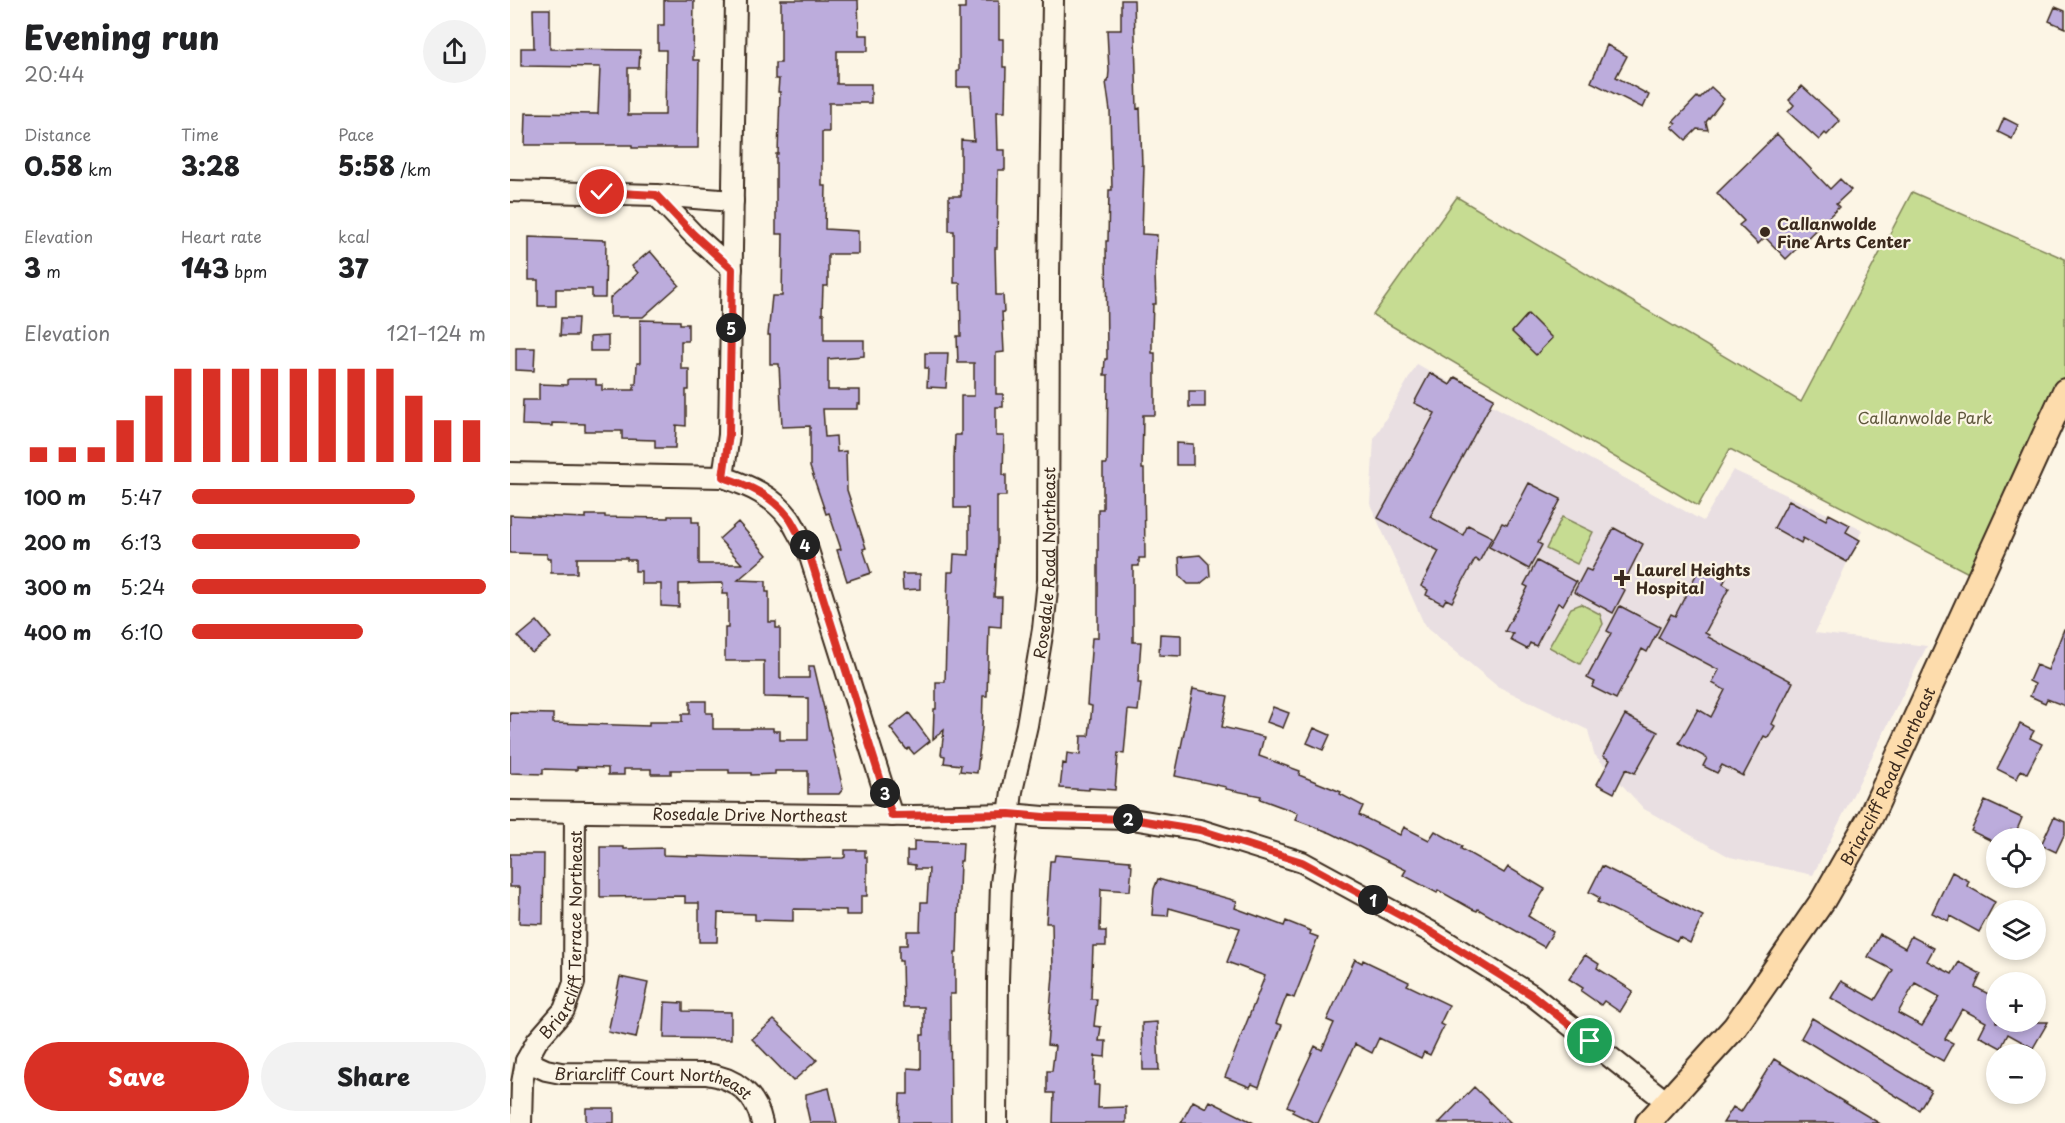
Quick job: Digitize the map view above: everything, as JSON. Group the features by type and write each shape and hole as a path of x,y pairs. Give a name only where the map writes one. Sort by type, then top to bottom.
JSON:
{"main road":[{"name":"Briarcliff Road Northeast","path":"1648,1123 1735,1027 1823,900 1871,816 2065,391"}],"street":[{"path":"723,477 729,435 736,0"},
{"name":"Rosedale Road Northeast","path":"998,1123 1000,814 1012,791 1027,725 1048,580 1053,0"},
{"path":"510,191 656,195 733,201"},
{"path":"656,195 693,234 732,269"},
{"path":"510,472 723,477 751,486 777,504 790,519 807,547 892,816"},
{"name":"Rosedale Drive Northeast","path":"510,811 892,816 1000,814 1141,820 1200,830 1302,862 1431,932 1532,995 1668,1103"},
{"name":"Briarcliff Terrace Northeast","path":"521,1123 522,1083 526,1061 537,1041 564,1010 574,983 575,812"},
{"name":"Briarcliff Court Northeast","path":"526,1061 546,1070 561,1073 721,1076 737,1084 749,1094 759,1111 762,1123"}],"shaded area":[{"name":"Laurel Heights Hospital","path":"1417,364 1703,521 1733,470 1862,530 1815,633 1927,646 1813,875 1730,857 1644,809 1594,754 1588,730 1497,686 1425,626 1370,504 1374,439"}],"green space":[{"name":"Callanwolde Park","path":"1912,192 2065,259 2065,393 1978,578 1730,449 1698,506 1373,315 1457,197 1801,402"},
{"path":"1562,517 1593,532 1577,564 1546,549"},
{"path":"1581,604 1600,614 1603,624 1580,664 1549,647 1571,608"}],"building":[{"path":"664,0 694,0 693,60 699,60 698,148 632,148 632,145 525,145 526,113 598,114 600,67 521,66 521,48 534,48 533,9 550,9 550,49 640,50 639,68 628,68 628,115 665,115 666,50 658,50 658,25 664,25"},
{"path":"781,0 858,0 859,35 868,35 868,51 837,51 837,84 871,84 871,103 829,103 829,132 822,132 822,186 826,186 825,229 858,231 858,254 828,254 828,286 823,286 822,314 824,314 824,340 864,340 864,356 828,359 828,390 860,390 860,404 857,404 857,409 823,409 825,437 836,436 837,452 846,451 847,490 866,548 863,549 871,573 847,581 837,550 841,549 810,467 810,426 782,427 779,364 770,364 770,335 768,335 772,296 782,296 783,234 776,234 776,154 778,154 780,92 778,92 779,79 775,79 775,63 781,63"},
{"path":"965,0 999,0 999,39 1003,39 1003,67 1006,67 1005,112 997,112 998,150 1005,150 1005,170 998,170 997,248 995,248 996,295 1003,295 1004,312 1002,312 1004,352 996,353 996,394 1003,394 1003,407 996,407 996,436 1004,436 1003,475 1006,475 1006,496 997,496 994,597 1002,597 1001,627 989,626 987,696 983,696 977,773 960,771 961,765 944,763 945,756 941,755 944,730 933,739 936,682 945,682 948,572 953,572 954,554 969,555 969,508 954,508 954,458 955,435 961,435 961,396 974,396 974,363 958,363 957,336 961,336 960,283 954,283 954,231 949,231 949,196 961,196 961,140 974,141 971,87 957,87 959,9 965,9"},
{"path":"1121,0 1134,0 1137,109 1140,108 1142,165 1144,165 1142,234 1157,235 1156,304 1153,304 1152,332 1152,353 1155,353 1155,415 1143,415 1145,558 1139,558 1139,566 1133,566 1133,642 1141,642 1138,711 1128,710 1124,754 1118,753 1115,790 1089,788 1089,790 1060,788 1063,763 1066,764 1067,753 1080,755 1081,736 1089,736 1092,706 1087,705 1092,638 1098,638 1098,509 1103,509 1103,464 1107,464 1108,375 1104,375 1105,359 1107,359 1106,241 1108,241 1109,190 1112,190 1110,111 1106,82 1108,82 1109,71 1107,30 1121,30"},
{"path":"2055,7 2065,11 2065,28 2049,21"},
{"path":"1607,45 1627,56 1616,77 1649,95 1643,108 1591,82"},
{"path":"1802,86 1840,121 1819,140 1788,112 1794,105 1789,100"},
{"path":"1711,87 1724,99 1706,122 1708,130 1697,129 1686,140 1672,127 1676,124 1673,122 1697,97 1699,99"},
{"path":"2004,118 2018,125 2012,139 1998,132"},
{"path":"1777,134 1830,189 1840,179 1851,190 1836,204 1839,207 1786,259 1765,237 1758,244 1739,225 1744,221 1717,193"},
{"path":"529,237 606,240 605,298 592,298 592,289 556,289 556,306 538,306 538,280 529,280"},
{"path":"650,251 679,285 643,317 610,317 610,298 638,273 632,266"},
{"path":"1528,314 1552,338 1536,355 1512,332"},
{"path":"561,318 578,318 577,336 560,336"},
{"path":"640,320 680,321 680,324 688,324 688,341 681,341 681,369 689,369 689,390 686,390 686,426 676,425 675,448 655,448 655,440 622,439 622,431 585,431 585,424 522,425 523,400 539,400 539,384 567,385 569,379 596,379 596,385 602,385 602,390 634,390 637,363 640,363"},
{"path":"608,336 608,351 590,351 590,337"},
{"path":"516,348 535,348 534,371 516,370"},
{"path":"925,353 948,353 946,388 927,387 928,368 925,368"},
{"path":"1430,373 1450,385 1455,377 1494,398 1430,517 1463,535 1468,525 1492,537 1479,562 1475,559 1452,602 1446,599 1443,604 1426,595 1428,590 1421,586 1439,551 1378,518 1435,413 1414,403"},
{"path":"1189,391 1205,391 1205,407 1189,407"},
{"path":"1176,443 1193,444 1193,465 1176,465"},
{"path":"1529,483 1561,499 1538,543 1542,545 1529,569 1489,547 1502,523 1507,525"},
{"path":"1789,500 1826,520 1829,514 1850,525 1846,532 1860,540 1847,562 1803,538 1801,543 1774,528"},
{"path":"510,515 586,518 586,515 668,518 668,516 692,516 692,522 699,522 699,564 742,564 719,539 738,522 767,555 738,580 766,581 766,592 769,592 769,622 776,622 776,628 780,628 780,678 809,678 809,666 814,666 843,789 839,794 808,794 808,771 775,771 775,774 751,775 751,773 729,773 729,770 671,770 671,774 651,774 651,769 624,769 624,775 608,775 608,768 577,767 577,770 543,769 543,774 510,773 510,713 553,714 553,723 649,726 649,722 682,722 682,714 690,714 690,701 706,701 706,713 713,713 713,729 773,728 773,731 780,731 780,740 808,740 808,698 764,697 764,661 725,661 728,594 722,594 723,583 679,584 679,607 661,606 661,584 641,584 641,571 635,571 635,560 577,558 577,573 551,573 551,558 547,558 547,554 510,553"},
{"path":"1614,528 1643,544 1621,588 1625,590 1613,613 1574,592 1586,569 1591,571"},
{"path":"1200,555 1209,564 1210,576 1200,584 1188,584 1180,576 1179,557"},
{"path":"1537,561 1576,582 1563,605 1558,603 1536,646 1530,643 1527,649 1510,640 1513,634 1505,631 1528,587 1524,585"},
{"path":"1708,569 1726,578 1723,584 1729,588 1705,633 1709,635 1708,637 1793,682 1772,724 1775,726 1768,738 1764,736 1743,776 1722,765 1717,773 1703,766 1707,758 1679,743 1698,709 1711,717 1725,690 1712,683 1719,670 1658,638 1671,614 1675,616 1698,571 1703,574"},
{"path":"902,574 920,574 920,589 903,590"},
{"path":"1620,606 1660,627 1647,652 1642,649 1616,699 1592,687 1595,682 1587,678 1611,633 1607,631"},
{"path":"537,621 551,638 532,653 518,637"},
{"path":"2064,629 2065,706 2047,699 2045,703 2030,696 2035,684 2029,681 2036,665 2048,670"},
{"path":"1160,634 1181,635 1181,656 1159,655"},
{"path":"1193,689 1228,696 1222,727 1264,737 1259,756 1300,771 1299,775 1341,792 1340,794 1363,806 1359,815 1400,835 1404,827 1429,840 1435,831 1462,846 1461,849 1504,873 1508,867 1545,889 1528,916 1553,932 1544,947 1478,909 1477,911 1472,909 1438,890 1437,893 1403,875 1406,870 1331,833 1296,820 1298,813 1260,799 1261,796 1175,776"},
{"path":"1273,707 1289,713 1283,728 1267,722"},
{"path":"909,713 930,741 914,754 909,748 907,750 890,728"},
{"path":"1625,715 1658,732 1635,773 1626,769 1614,793 1597,784 1610,760 1603,756"},
{"path":"2020,724 2034,731 2030,738 2042,744 2027,773 2021,770 2017,779 1997,769"},
{"path":"1314,728 1330,735 1323,750 1307,743"},
{"path":"1985,801 2022,818 2018,828 1986,828 1986,838 1971,831"},
{"path":"2054,817 2065,822 2065,833 2056,852 2046,847 2046,834"},
{"path":"914,841 963,843 962,861 960,861 957,953 955,953 955,994 950,994 951,1123 899,1123 900,1094 908,1094 908,1068 921,1069 921,1035 924,1035 924,1007 903,1007 902,961 899,961 899,945 907,945 907,931 920,931 921,902 927,902 929,869 915,869 915,865 907,864 907,851 914,851"},
{"path":"600,847 663,848 663,855 799,859 843,858 845,850 865,850 867,896 861,896 861,915 846,915 846,910 793,909 793,921 755,920 755,914 718,913 717,942 699,942 699,903 685,903 685,896 600,897"},
{"path":"510,854 544,854 543,924 519,923 520,887 510,887"},
{"path":"1055,855 1130,861 1132,865 1130,891 1101,889 1100,931 1106,931 1106,946 1093,946 1091,999 1097,999 1094,1026 1101,1027 1099,1041 1106,1041 1105,1057 1095,1056 1094,1085 1099,1085 1098,1108 1126,1107 1126,1123 1053,1123 1054,1093 1047,1093 1047,1071 1052,1071 1055,1046 1047,1045 1053,975 1052,923 1046,923 1050,861 1054,861"},
{"path":"1602,866 1703,916 1690,943 1679,937 1677,941 1597,902 1600,898 1589,892"},
{"path":"1952,872 1969,881 1967,886 1992,900 1986,900 1986,919 1979,932 1950,916 1948,921 1932,913"},
{"path":"1158,879 1237,901 1235,908 1284,926 1286,921 1311,931 1310,934 1318,937 1294,998 1287,995 1276,1023 1282,1025 1259,1087 1252,1084 1250,1087 1225,1077 1265,976 1227,962 1240,928 1169,908 1168,916 1152,915 1154,889"},
{"path":"1880,934 1905,948 1911,936 1934,948 1927,961 1952,974 1959,962 1981,974 1975,987 1986,993 1986,1022 1962,1009 1945,1039 1953,1043 1943,1061 1831,998 1841,981 1875,1000 1893,970 1868,957","holes":["1915,983 1940,997 1922,1026 1898,1013"]},
{"path":"1585,955 1599,964 1597,968 1633,991 1620,1012 1604,1001 1601,1005 1581,991 1583,988 1569,979"},
{"path":"1355,959 1362,963 1363,960 1409,982 1407,985 1449,1005 1440,1024 1444,1026 1430,1055 1424,1052 1421,1058 1379,1038 1372,1053 1355,1044 1318,1123 1315,1123 1292,1112 1294,1109 1287,1106 1315,1046 1322,1050 1334,1023 1327,1020"},
{"path":"620,977 648,983 636,1038 608,1032"},
{"path":"665,1002 683,1003 683,1011 731,1012 731,1039 664,1038"},
{"path":"1812,1018 1931,1090 1919,1110 1801,1038"},
{"path":"774,1020 817,1060 793,1081 752,1039"},
{"path":"1157,1022 1159,1070 1143,1070 1142,1023"},
{"path":"1986,1022 1986,1032 2042,1032 2035,1044 2026,1044 2008,1034 2003,1044 1994,1044 1979,1036"},
{"path":"1774,1059 1879,1123 1723,1123 1733,1107 1741,1112"},
{"path":"1474,1087 1511,1123 1439,1123"},
{"path":"829,1088 837,1123 810,1123 806,1094"},
{"path":"1193,1101 1206,1108 1210,1101 1254,1123 1181,1123"},
{"path":"586,1108 614,1108 614,1123 586,1123"}],"place":[{"name":"Callanwolde Fine Arts Center","path":"1765,232"},
{"name":"Laurel Heights Hospital","path":"1622,578"}],"route":[{"path":"602,192 656,195 693,234 732,269 729,435 723,477 751,486 777,504 790,519 807,547 892,816 1009,814 1132,819 1200,830 1302,862 1431,932 1532,995 1590,1041"}]}
